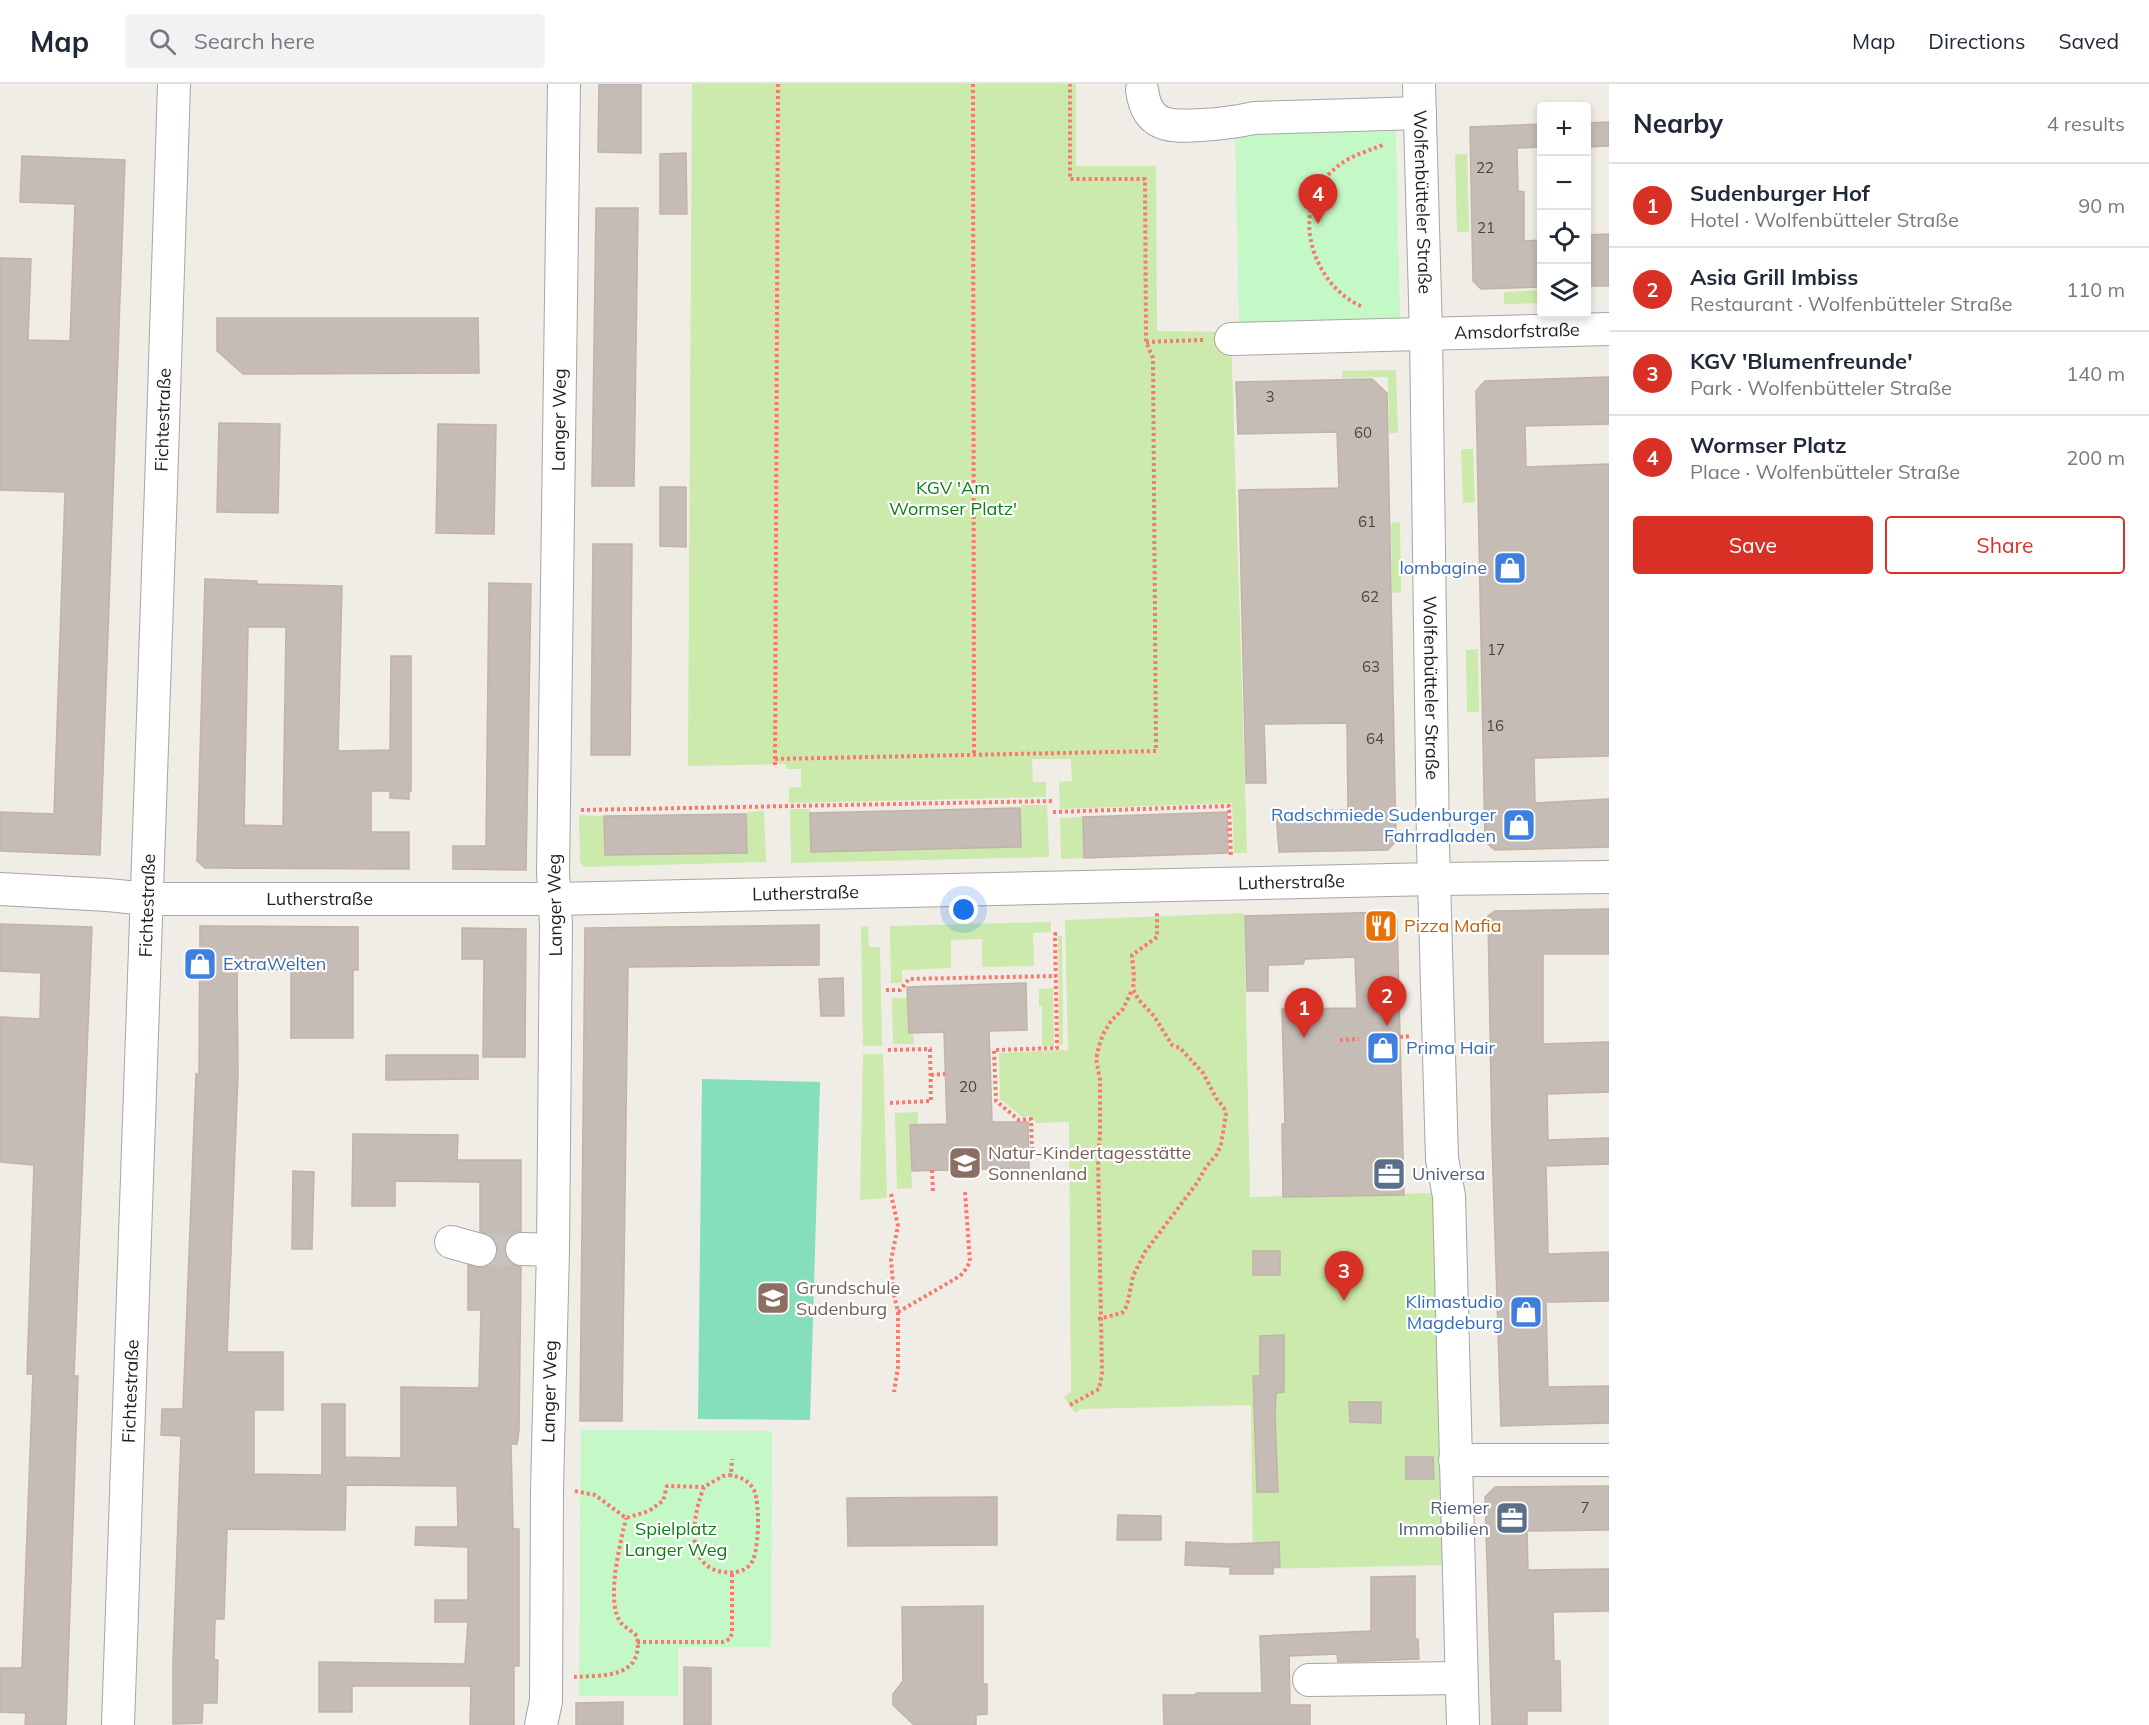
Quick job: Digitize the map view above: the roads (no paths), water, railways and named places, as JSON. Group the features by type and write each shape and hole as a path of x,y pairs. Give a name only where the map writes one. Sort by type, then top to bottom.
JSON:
{"street":[{"name":"Fichtestraße","path":"118,1725 134,1334 174,84"},
{"name":"Langer Weg","path":"541,1725 546,1701 547,1490 553,1250 556,925 554,810 564,84"},
{"path":"1142,90 1144,104 1153,118 1170,126 1230,124 1254,118 1386,114 1419,98"},
{"name":"Wolfenbütteler Straße","path":"1419,98 1426,334 1434,879 1442,1159 1449,1196 1463,1725"},
{"name":"Amsdorfstraße","path":"1231,339 1609,329"},
{"name":"Lutherstraße","path":"0,889 147,899 554,899 1609,877"},
{"path":"522,1249 553,1250"},
{"path":"1455,1460 1609,1460"},
{"path":"1310,1680 1461,1678"}],"tunnel":[{"path":"480,1250 522,1249"}],"place":[{"name":"Wormser Platz","path":"1318,224"},
{"name":"lombagine","path":"1510,568"},
{"name":"Radschmiede Sudenburger Fahrradladen","path":"1519,825"},
{"name":"Pizza Mafia","path":"1381,926"},
{"name":"ExtraWelten","path":"200,964"},
{"name":"Asia Grill Imbiss","path":"1387,1026"},
{"name":"Sudenburger Hof","path":"1304,1038"},
{"name":"Prima Hair","path":"1383,1048"},
{"name":"Natur-Kindertagesstätte Sonnenland","path":"965,1163"},
{"name":"Universa","path":"1389,1174"},
{"name":"Grundschule Sudenburg","path":"773,1298"},
{"name":"KGV 'Blumenfreunde'","path":"1344,1301"},
{"name":"Klimastudio Magdeburg","path":"1526,1312"},
{"name":"Riemer Immobilien","path":"1512,1518"}],"park label":[{"name":"KGV 'Am Wormser Platz'","path":"953,498"},
{"name":"Spielplatz Langer Weg","path":"676,1539"}]}
